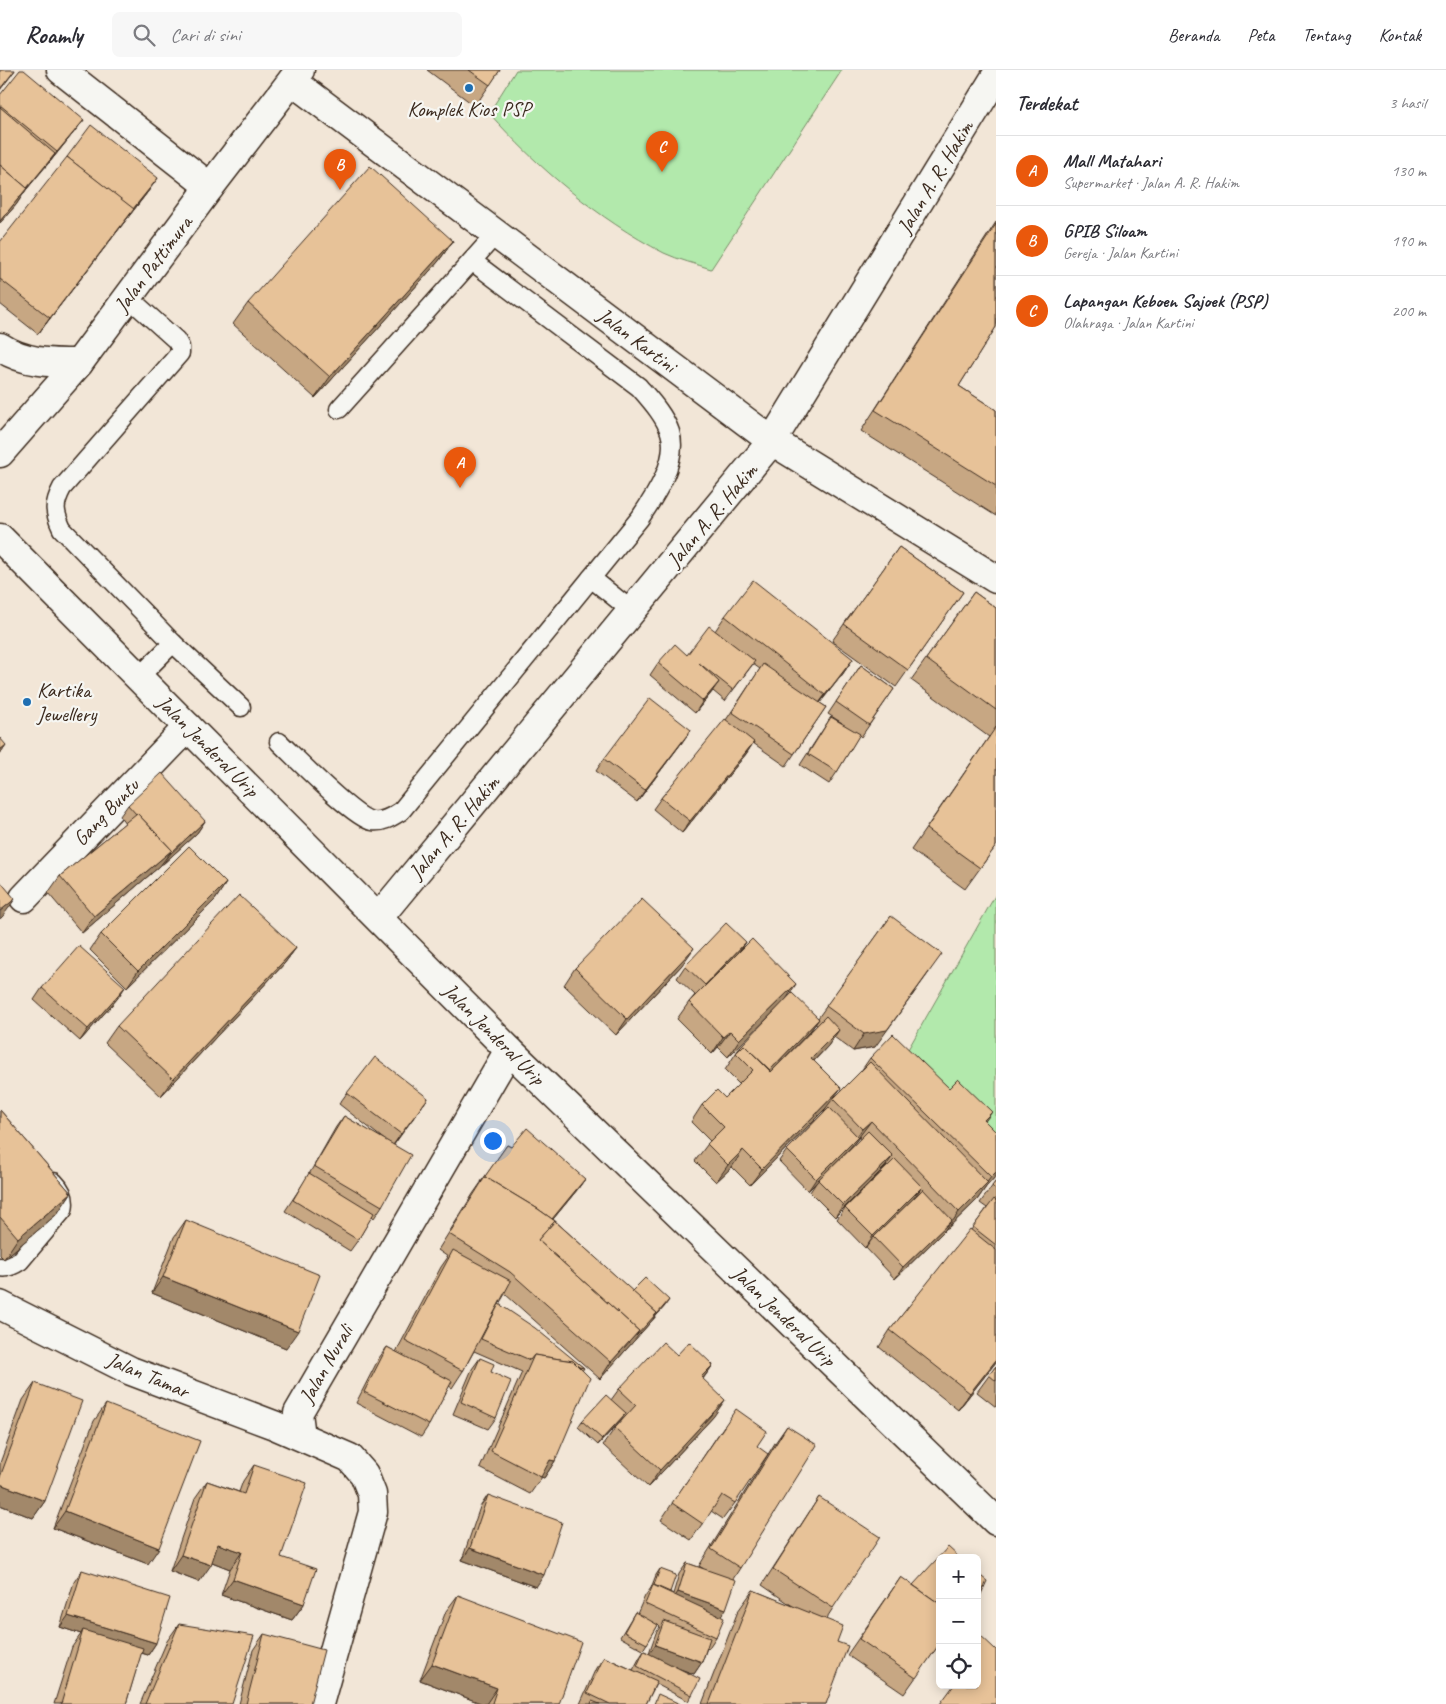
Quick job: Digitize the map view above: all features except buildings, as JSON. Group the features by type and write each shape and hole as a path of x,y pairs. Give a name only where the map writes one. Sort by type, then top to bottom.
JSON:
{"street":[{"path":"61,70 210,187"},
{"name":"Jalan Pattimura","path":"0,454 79,363 296,75"},
{"name":"Jalan Kartini","path":"296,75 496,235 772,441 996,579"},
{"name":"Jalan A. R. Hakim","path":"379,917 772,441 996,76"},
{"path":"0,347 29,360 49,363 79,363"},
{"name":"Jalan Jenderal Urip","path":"0,538 379,917 509,1050 996,1520"},
{"name":"Gang Buntu","path":"24,898 188,727"},
{"name":"Jalan Nurali","path":"301,1436 298,1412 509,1050"},
{"name":"Jalan Tamar","path":"3,1313 131,1371 301,1436"},
{"path":"301,1436 350,1458 364,1474 372,1494 373,1512 319,1704"}],"lane":[{"path":"339,409 496,235"},
{"path":"279,742 356,813 373,821 387,819 401,811 640,518 656,494 667,468 673,446 670,431 658,409 639,387 472,261"},
{"path":"128,297 176,340 180,347 180,353 62,488 55,501 56,516 62,529 173,643 241,707"},
{"path":"591,578 632,611"},
{"path":"139,677 173,643"},
{"path":"0,1267 12,1266 20,1261 63,1210 65,1203 63,1193 45,1173"}],"green space":[{"path":"516,70 842,70 711,269 664,253 616,225 570,191 508,134 489,113"},
{"path":"996,894 996,1139 889,1083"}],"place":[{"name":"Komplek Kios PSP","path":"469,88"},
{"name":"Lapangan Keboen Sajoek (PSP)","path":"662,172"},
{"name":"GPIB Siloam","path":"340,190"},
{"name":"Mall Matahari","path":"460,488"},
{"name":"Kartika Jewellery","path":"27,702"}]}
